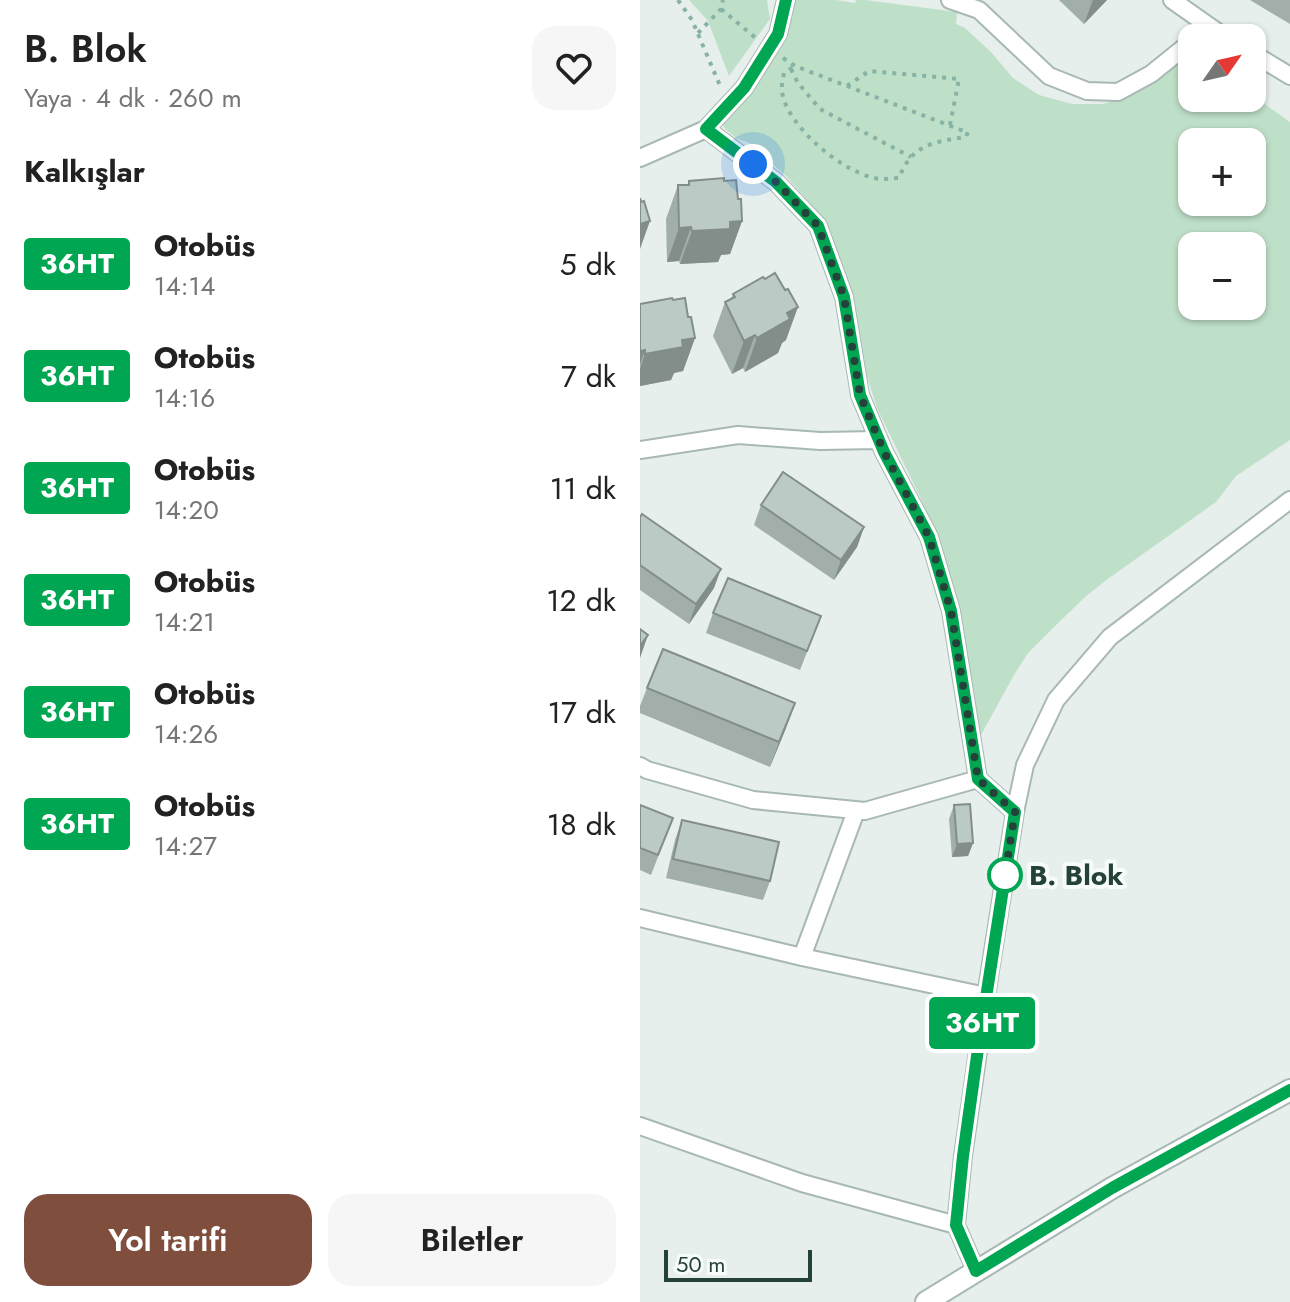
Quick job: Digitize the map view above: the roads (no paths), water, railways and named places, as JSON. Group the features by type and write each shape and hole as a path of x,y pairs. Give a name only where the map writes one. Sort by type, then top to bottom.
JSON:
{"street":[{"path":"640,158 706,129 744,88 778,34 786,0"},
{"path":"950,0 979,10 1049,76 1087,91 1118,92 1151,74 1178,52"},
{"path":"1172,0 1204,24"},
{"path":"1266,61 1290,76"},
{"path":"706,129 776,182 818,226 844,297 860,395 878,440 929,537 951,611 978,779 1015,812"},
{"path":"640,450 738,435 820,441 878,440"},
{"path":"976,1271 956,1225 986,996 1025,765 1056,700 1110,637 1290,500"},
{"path":"640,766 753,800 856,811 978,779"},
{"path":"802,957 856,811"},
{"path":"640,918 802,957 986,996"},
{"path":"928,1302 1112,1188 1290,1090"},
{"path":"640,1126 802,1183 956,1225"}],"place":[{"name":"B. Blok","path":"1005,875"}]}
